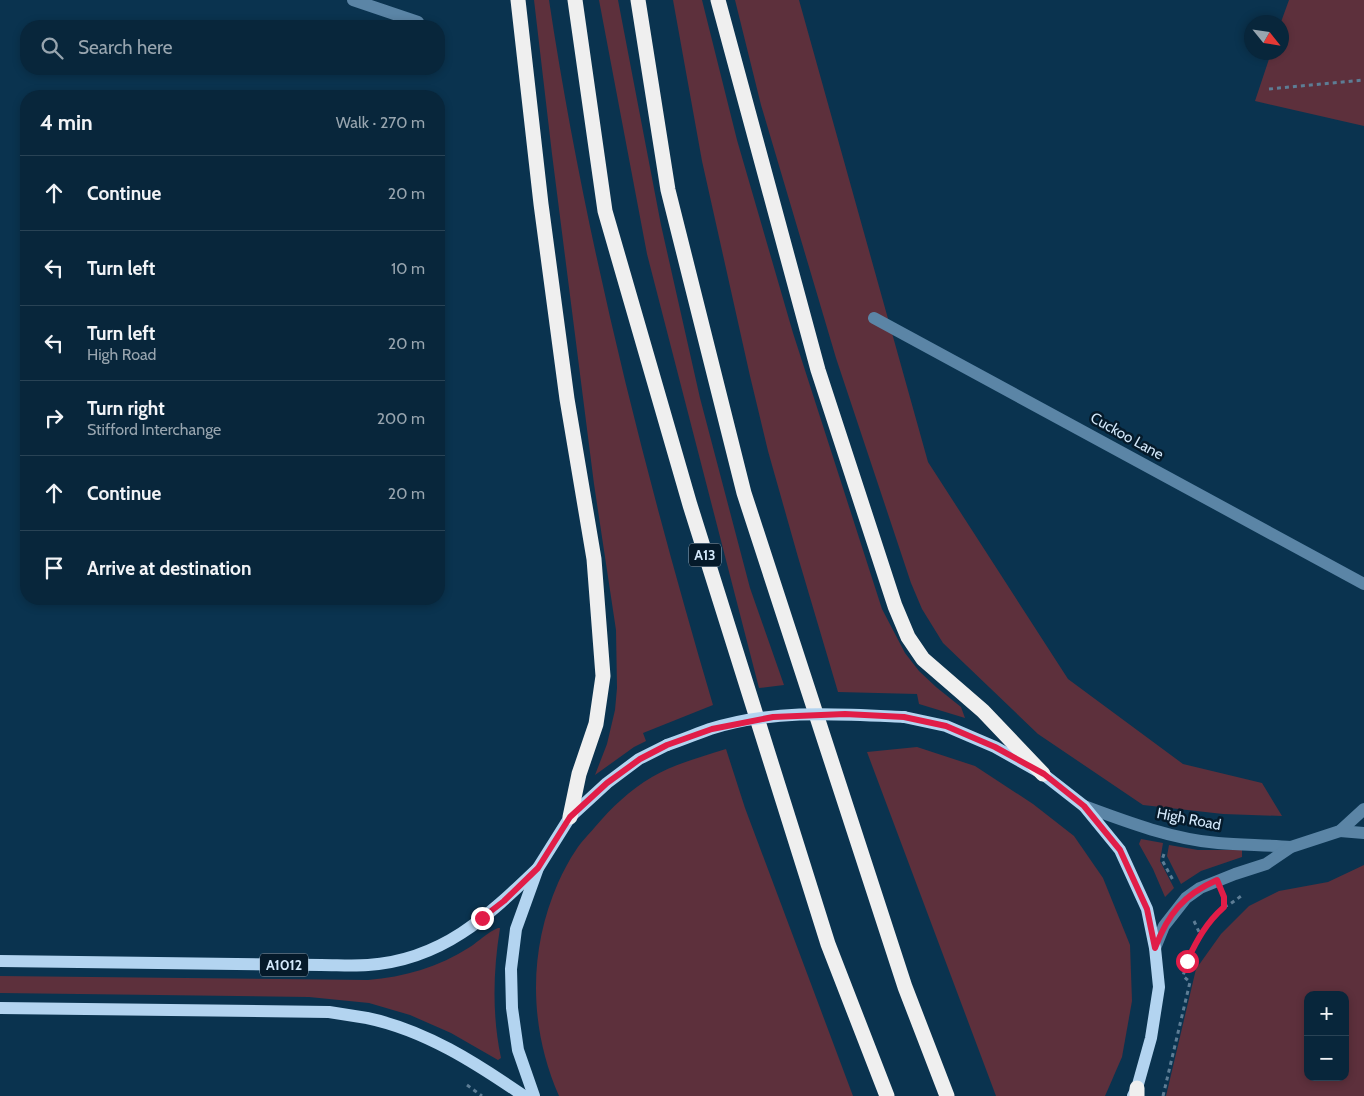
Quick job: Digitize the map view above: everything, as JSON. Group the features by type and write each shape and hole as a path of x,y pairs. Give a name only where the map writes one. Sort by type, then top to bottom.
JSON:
{"highway":[{"path":"518,0 541,204 567,399 594,559 603,676 596,724 579,774 570,817"},
{"name":"A13","path":"575,0 604,211 690,505 828,944 886,1096"},
{"path":"638,0 668,190 744,493 905,987 947,1096"},
{"path":"718,0 818,370 895,606 908,637 923,659 983,711 1044,774"}],"main road":[{"path":"534,1096 518,1050 512,1008 511,969 516,929 538,868 570,817 607,783 633,764 667,745 712,729 773,717 845,714 904,717 946,726 995,747 1044,774 1084,806 1120,850 1147,909 1155,948 1159,987 1151,1038 1136,1093"},
{"name":"A1012","path":"0,962 368,965 427,952 464,933 504,901 538,868"},
{"path":"0,1008 329,1012 368,1019 436,1042 467,1059 524,1096"}],"street":[{"path":"353,0 412,20"},
{"name":"Cuckoo Lane","path":"874,318 1364,584"},
{"name":"High Road","path":"1084,806 1118,819 1195,840 1291,847"},
{"name":"High Road","path":"1340,831 1364,809"},
{"name":"High Road","path":"1155,948 1164,926 1186,898 1200,888 1217,880 1266,864 1291,847 1340,831 1364,833"}],"path":[{"path":"1269,89 1364,80"},
{"path":"1163,1096 1190,982 1183,976 1187,961 1200,934 1209,921 1224,907 1224,897 1217,880"},
{"path":"463,1082 482,1096"}],"shaded area":[{"path":"534,0 549,0 580,178 619,356 664,531 713,705 643,733 646,741 634,747 595,775 607,744 615,710 617,688 616,630 594,484"},
{"path":"599,0 618,0 661,225 700,398 750,588 784,685 759,688 647,254"},
{"path":"673,0 702,0 737,140 793,333 882,609 905,653 919,671 961,707 965,718 919,704 917,694 838,692 768,451 750,376 702,161"},
{"path":"735,0 799,0 928,462 1068,679 1183,764 1262,783 1282,816 1223,814 1143,805 1038,734 943,643 922,609 911,583 836,358 761,105"},
{"path":"1289,0 1364,0 1364,126 1255,101 1269,60 1289,60 1289,15 1284,15"},
{"path":"917,747 975,766 1033,804 1074,836 1103,878 1130,945 1132,1001 1122,1057 1105,1096 996,1096 867,752"},
{"path":"726,749 745,808 853,1096 559,1096 542,1044 536,989 541,935 558,883 578,847 601,820 636,787 669,768"},
{"path":"1141,839 1163,843 1160,861 1174,888 1165,897 1153,869 1139,844"},
{"path":"1169,845 1198,850 1242,850 1242,857 1201,871 1181,884 1167,856"},
{"path":"1364,865 1364,1096 1166,1096 1196,969 1221,934 1249,906 1279,891 1328,882"},
{"path":"500,928 494,993 496,1026 501,1058 498,1060 451,1033 410,1015 369,1003 309,997 0,993 0,976 381,979 408,974 446,960 470,947"}],"route":[{"path":"482,918 504,901 538,868 570,817 607,783 640,759 667,745 712,729 773,717 845,714 904,717 946,726 995,747 1044,774 1084,806 1120,850 1147,909 1155,948 1164,926 1186,898 1200,888 1217,880 1224,897 1224,907 1209,921 1200,934 1187,961"}]}
